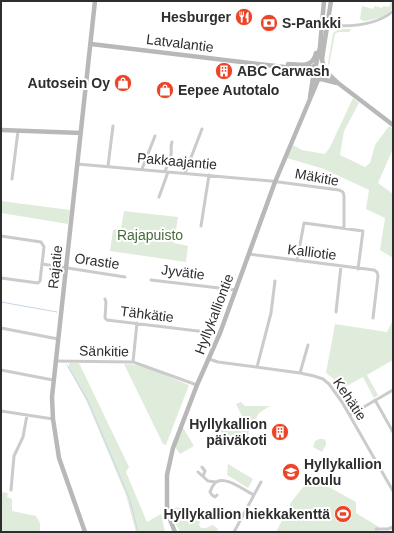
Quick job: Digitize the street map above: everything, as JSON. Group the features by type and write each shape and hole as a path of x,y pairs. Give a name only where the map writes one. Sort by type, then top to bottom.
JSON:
{"street":[{"name":"Rajatie","path":"85,532 59,458 53,419 52,397 95,1"},
{"path":"324,1 318,57 314,66 310,70 312,76 338,83"},
{"path":"320,79 325,75 322,59 331,1"},
{"path":"321,24 353,25 373,22 380,20 393,11"},
{"path":"274,65 308,64 315,58 319,42"},
{"name":"Latvalantie","path":"91,44 301,69 314,66"},
{"name":"Latvalantie","path":"267,65 273,68 312,76"},
{"path":"314,66 320,65 338,83 393,125"},
{"name":"Hyllykalliontie","path":"306,108 311,93 312,76"},
{"name":"Hyllykalliontie","path":"175,532 169,517 167,505 167,475 169,461 180,424 220,333 275,182 306,108 320,79"},
{"path":"108,166 113,126"},
{"path":"186,173 202,129"},
{"path":"1,130 81,133"},
{"path":"12,179 18,131"},
{"path":"142,169 155,136"},
{"path":"159,197 170,159 170,148 172,142"},
{"name":"Pakkaajantie","path":"77,164 275,182"},
{"path":"201,226 209,175"},
{"name":"Mäkitie","path":"275,182 338,190 343,192 344,228"},
{"path":"297,261 304,223 363,231 358,268"},
{"path":"1,236 41,242 44,247 40,281 38,283 1,278"},
{"name":"Kalliotie","path":"248,254 374,270 377,272 378,276 373,318"},
{"name":"Orastie","path":"42,264 124,277"},
{"path":"336,312 341,266"},
{"name":"Jyvätie","path":"151,280 236,290"},
{"path":"257,367 271,313 275,280"},
{"name":"Tähkätie","path":"105,299 106,320 206,332"},
{"path":"133,362 137,324"},
{"path":"1,328 58,339"},
{"path":"300,373 308,345"},
{"name":"Kehätie","path":"209,359 218,362 300,373 319,377 329,384 350,415 393,491"},
{"name":"Sänkitie","path":"55,361 133,362 197,385"},
{"path":"1,370 53,380"},
{"path":"350,415 393,390"},
{"path":"375,400 393,432"},
{"path":"1,411 53,419"},
{"path":"11,490 14,456 23,437 27,415"},
{"path":"202,467 205,471 203,476"},
{"path":"198,472 208,481 227,481 254,495"},
{"path":"216,482 210,492 215,496 217,495"},
{"path":"234,532 261,482"},
{"path":"376,529 388,529 393,527"}],"green space":[{"path":"391,1 393,1 393,8 383,16 367,21 360,19 362,6 373,9 375,6 382,8 383,6 389,7"},
{"path":"339,29 351,29 349,32 338,32 335,34 329,66 328,63 333,33"},
{"path":"353,98 359,103 344,131 340,155 365,167 370,163 375,145 389,126 393,129 393,149 378,183 393,194 393,258 380,250 385,218 366,209 369,190 324,169 287,158 293,145 302,150 325,154 330,147"},
{"path":"1,201 70,210 68,224 1,213"},
{"name":"Rajapuisto","path":"124,211 178,217 174,243 188,246 186,262 110,251 113,230 121,228"},
{"path":"393,320 393,360 367,375 378,395 374,398 363,377 341,389 335,380 326,373 335,324 387,332"},
{"path":"69,363 79,363 129,467 126,472 147,522 161,514 165,532 136,532 126,495 87,402 69,369"},
{"path":"124,364 140,366 189,385 166,445 163,444"},
{"path":"241,402 245,406 270,406 259,413 249,430 248,438 250,444 246,444 219,431 243,418 236,404"},
{"path":"182,426 194,446 180,454 175,447"},
{"path":"324,439 326,442 322,452 313,447 315,441"},
{"path":"228,464 253,479 248,488 227,475"},
{"path":"318,481 356,502 356,513 379,527 378,532 276,532 292,501 303,487"},
{"path":"1,492 8,493 7,497 12,499 12,511 36,516 40,523 40,532 1,532"},
{"path":"178,507 200,521 199,525 201,528 206,528 213,525 218,529 217,532 180,532 171,510"}],"waterway":[{"path":"1,302 57,312"},
{"path":"67,365 88,401 130,500 138,532"}],"place":[{"name":"Hesburger","path":"244,17"},
{"name":"S-Pankki","path":"269,23"},
{"name":"ABC Carwash","path":"224,71"},
{"name":"Autosein Oy","path":"123,83"},
{"name":"Eepee Autotalo","path":"165,90"},
{"name":"Hyllykallion päiväkoti","path":"280,432"},
{"name":"Hyllykallion koulu","path":"291,472"},
{"name":"Hyllykallion hiekkakenttä","path":"343,514"}]}
